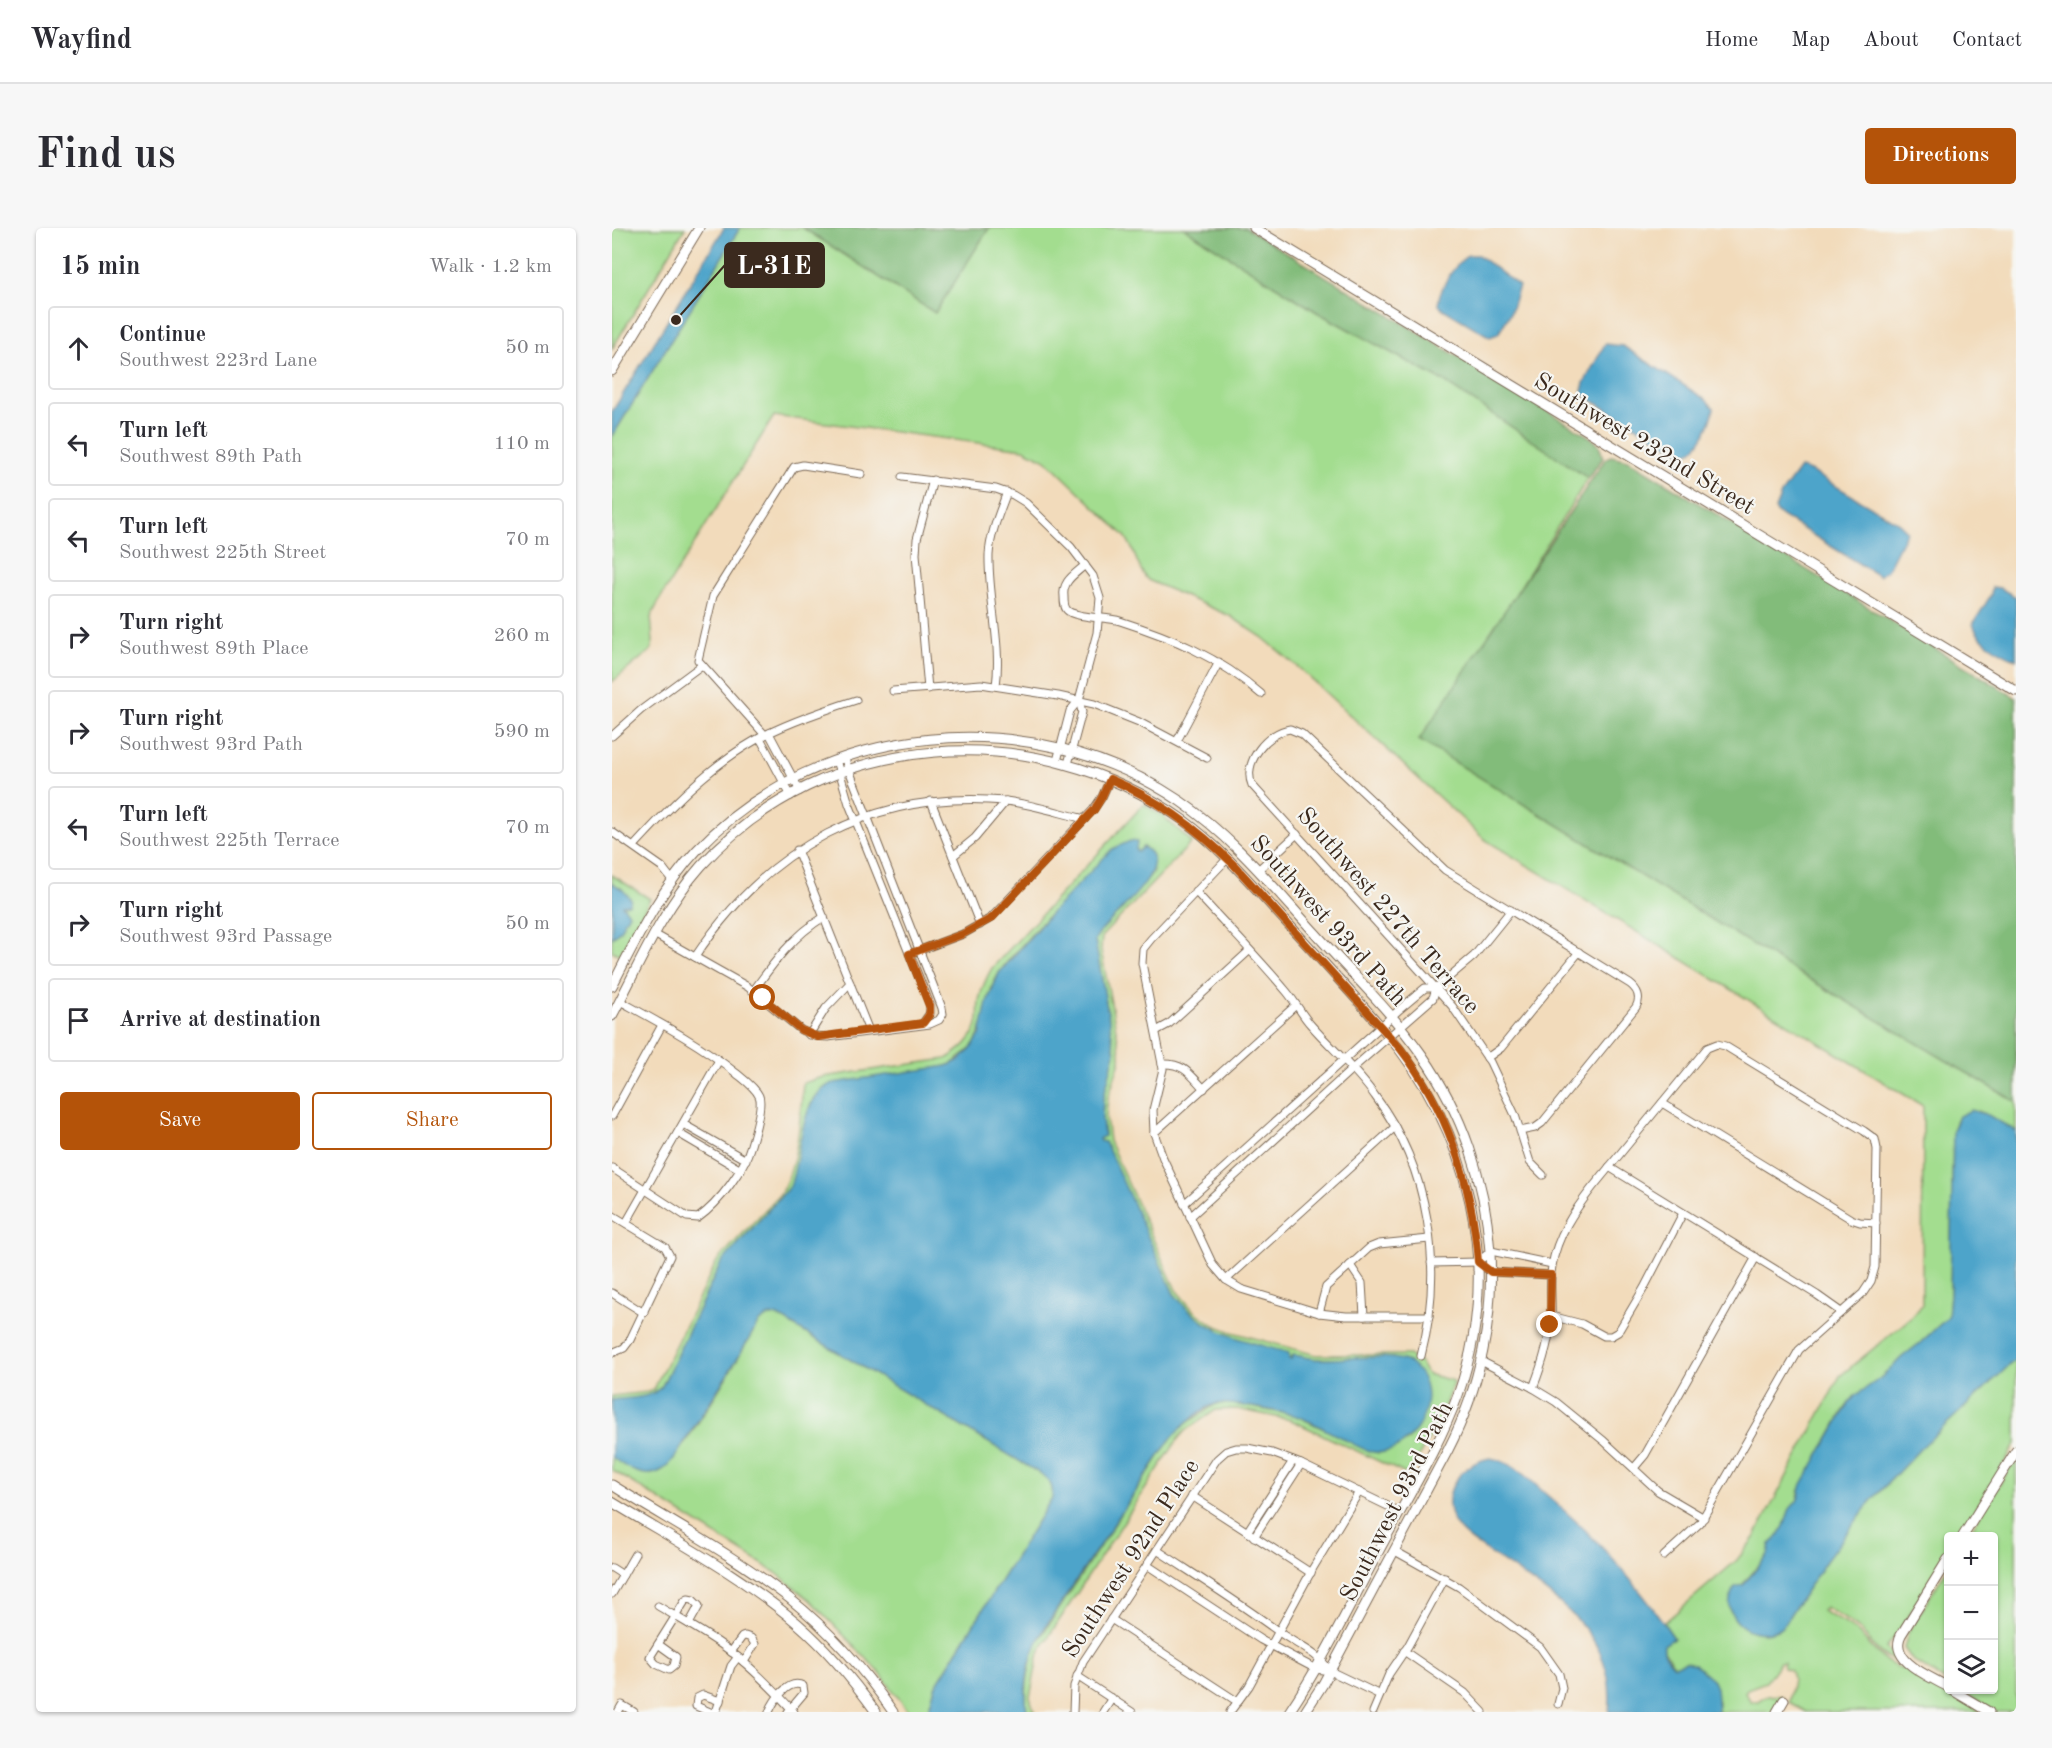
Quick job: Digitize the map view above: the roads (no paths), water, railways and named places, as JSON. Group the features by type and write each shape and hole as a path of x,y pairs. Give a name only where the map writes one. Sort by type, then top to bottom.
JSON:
{"street":[{"path":"612,371 699,228"},
{"name":"Southwest 232nd Street","path":"1254,228 2016,691"},
{"path":"800,791 794,778 765,736 702,665 698,656 713,596 793,468 803,465 861,474"},
{"path":"902,477 1007,492 1030,507 1071,547 1093,576 1100,598 1097,633 1079,700 1070,711 1058,761"},
{"path":"928,689 916,554 917,539 933,480"},
{"path":"996,686 998,665 989,555 1007,492"},
{"path":"1085,565 1065,584 1063,592 1067,610 1074,615 1115,619 1167,637 1219,662 1261,694"},
{"path":"1177,741 1219,662"},
{"path":"612,736 641,710 702,665"},
{"path":"893,691 975,684 1079,700 1139,722 1207,758"},
{"path":"634,846 685,792 765,736 856,700"},
{"path":"1068,764 1082,712 1079,700"},
{"name":"Southwest 227th Terrace","path":"1511,910 1441,867 1302,734 1290,729 1280,732 1264,745 1252,760 1249,771 1250,781 1254,788 1458,1014 1487,1058 1502,1088 1531,1165 1543,1175"},
{"path":"765,736 791,796"},
{"name":"Southwest 93rd Path","path":"612,986 645,923 672,880 722,826 748,806 794,778 840,759 903,742 955,737 1001,738 1072,751 1133,774 1178,800 1219,831 1257,870 1399,1026 1439,1081 1464,1134 1477,1171 1491,1251 1489,1320 1474,1389 1460,1427 1330,1671 1305,1712"},
{"name":"Southwest 93rd Path","path":"612,1016 654,934 676,898 709,858 753,819 800,791 839,773 902,756 960,750 1006,752 1068,764 1110,779 1142,795 1201,834 1228,858 1381,1026 1422,1080 1452,1138 1470,1201 1478,1262 1475,1318 1470,1350 1462,1381 1443,1430 1316,1669 1289,1712"},
{"path":"654,934 753,990 809,1035 823,1038 937,1022 943,1011 850,770 840,759"},
{"path":"840,759 839,773 856,821 930,1008 929,1015 923,1023"},
{"path":"909,954 980,925 999,911 1085,819 1100,800 1110,779"},
{"path":"695,957 720,921 742,896 772,869 797,850 867,816 931,801 968,799 1006,801 1085,819"},
{"path":"931,801 980,925"},
{"path":"953,856 975,838 1006,801"},
{"path":"612,832 662,867 672,880"},
{"path":"1257,870 1296,834"},
{"path":"797,850 869,1031"},
{"path":"1228,858 1142,951 1141,959 1162,1064 1162,1077 1154,1110 1154,1133 1163,1158 1213,1265 1226,1280 1248,1292 1319,1313 1429,1316"},
{"path":"1196,891 1288,993 1374,1094 1409,1155 1421,1192 1430,1239 1429,1316 1421,1356"},
{"path":"1190,1217 1399,1026 1433,998 1436,988 1474,956 1511,910 1630,984 1638,993 1635,1008 1543,1121 1535,1128 1520,1131"},
{"path":"753,990 781,954 805,930 824,917"},
{"path":"1156,1031 1169,1024 1250,951"},
{"path":"1487,1058 1501,1048 1579,952"},
{"path":"809,1035 826,1008 850,983"},
{"path":"1185,1204 1391,1017 1425,988 1436,988"},
{"path":"612,1168 687,1217 695,1218 703,1214 741,1170 746,1160 760,1098 743,1079 696,1044 620,1001"},
{"path":"1154,1133 1296,1005"},
{"path":"612,1116 662,1025"},
{"path":"1533,1388 1545,1354 1551,1316 1552,1264 1560,1238 1571,1218 1609,1167 1707,1048 1716,1044 1726,1047 1875,1139 1878,1149 1873,1277 1863,1293 1804,1345 1796,1355 1704,1518 1694,1530 1664,1556"},
{"path":"626,1223 719,1060"},
{"path":"1162,1064 1175,1064 1183,1067 1204,1089"},
{"path":"1662,1103 1851,1219 1876,1223"},
{"path":"683,1124 746,1160"},
{"path":"1226,1280 1395,1127"},
{"path":"678,1133 741,1170"},
{"path":"1609,1167 1824,1299 1841,1312"},
{"path":"1551,1316 1578,1323 1603,1336 1611,1336 1619,1331 1683,1213"},
{"path":"612,1215 665,1247 669,1252 669,1261 627,1344 612,1353"},
{"path":"1319,1313 1326,1287 1366,1250 1376,1245 1430,1239"},
{"path":"1478,1262 1491,1251 1552,1264"},
{"path":"1634,1468 1645,1455 1756,1257"},
{"path":"1431,1263 1478,1262 1491,1272 1551,1275"},
{"path":"1350,1264 1362,1283 1364,1316"},
{"path":"612,1293 644,1313"},
{"path":"1481,1361 1556,1402 1592,1431 1658,1491 1704,1518"},
{"name":"Southwest 92nd Place","path":"1073,1712 1073,1691 1083,1662 1217,1459 1226,1451 1248,1448 1272,1453 1293,1461"},
{"path":"1965,1532 2016,1451"},
{"path":"1247,1532 1293,1461 1400,1512"},
{"path":"1254,1537 1301,1464"},
{"path":"612,1485 749,1569 788,1597 840,1646 870,1681 892,1712"},
{"path":"1230,1712 1249,1686 1311,1573 1359,1492"},
{"path":"1192,1496 1311,1573"},
{"path":"612,1502 738,1579 786,1614 831,1656 876,1712"},
{"path":"1157,1550 1321,1658 1330,1671"},
{"path":"1395,1551 1445,1578 1540,1647 1559,1674 1562,1688 1558,1704"},
{"path":"612,1594 635,1554"},
{"path":"1147,1565 1272,1645 1316,1669 1330,1671 1380,1695"},
{"path":"1944,1565 1898,1643 1899,1651 1911,1664 1944,1685"},
{"path":"612,1568 623,1575"},
{"path":"1373,1712 1389,1674 1445,1578"},
{"path":"658,1644 687,1599 693,1600 699,1606 689,1624"},
{"path":"658,1606 731,1652 779,1696 791,1711 804,1693 803,1686 800,1683 793,1683 779,1696 773,1702 769,1712"},
{"path":"1111,1619 1238,1702"},
{"path":"720,1701 703,1695 697,1698 696,1706 712,1712 720,1701 731,1666 741,1660 755,1644 751,1638 742,1637 731,1652"},
{"path":"1404,1651 1465,1693 1483,1712"},
{"path":"1077,1676 1132,1712"},
{"path":"1960,1694 1989,1712"},
{"path":"1103,1712 1112,1698"},
{"path":"1777,1712 1784,1700"},
{"path":"618,1712 622,1705 634,1712"}],"water":[{"path":"724,228 740,228 612,437 612,412"},
{"path":"1468,255 1478,255 1519,286 1510,314 1498,334 1490,337 1438,304 1448,277"},
{"path":"1605,344 1623,346 1705,399 1714,408 1704,435 1690,452 1684,455 1586,397 1582,391 1584,383"},
{"path":"1800,468 1810,471 1899,523 1907,531 1887,570 1879,576 1777,513 1775,509 1781,494"},
{"path":"1992,587 2000,588 2016,597 2016,660 1985,641 1973,624 1991,595"},
{"path":"1130,841 1137,842 1138,852 1143,847 1152,856 1153,867 1137,893 1095,940 1115,1053 1103,1099 1104,1136 1099,1139 1105,1142 1174,1294 1186,1308 1212,1327 1240,1339 1289,1353 1291,1360 1293,1355 1316,1359 1379,1357 1403,1360 1411,1364 1421,1375 1426,1387 1427,1401 1424,1415 1418,1428 1408,1439 1397,1447 1379,1453 1362,1448 1289,1414 1221,1403 1203,1410 1169,1441 1044,1629 1029,1669 1026,1690 1027,1712 928,1712 935,1687 1052,1498 1052,1487 1047,1479 776,1316 768,1317 758,1323 678,1453 662,1470 642,1474 629,1469 612,1457 612,1400 645,1396 652,1394 662,1386 721,1263 790,1186 807,1114 813,1101 822,1090 833,1083 947,1066 960,1060 980,1035 987,1002 999,973 1052,912 1112,849"},
{"path":"612,883 622,889 631,899 629,904 622,905 629,913 620,930 612,938"},
{"path":"1971,1110 1988,1115 2016,1131 2016,1359 1920,1449 1870,1502 1826,1561 1781,1628 1770,1632 1748,1629 1733,1616 1730,1597 1735,1587 1743,1585 1768,1555 1770,1544 1780,1533 1790,1509 1798,1499 1802,1484 1849,1403 1882,1377 1948,1317 1953,1131 1959,1116"},
{"path":"1490,1458 1507,1464 1529,1478 1616,1562 1674,1638 1664,1645 1664,1648 1665,1654 1674,1666 1686,1662 1694,1664 1712,1679 1716,1688 1718,1712 1609,1712 1609,1685 1603,1661 1593,1640 1578,1621 1541,1588 1468,1537 1452,1518 1449,1507 1450,1495 1459,1475 1478,1462"}],"place":[{"name":"L-31E","path":"676,320"}]}
